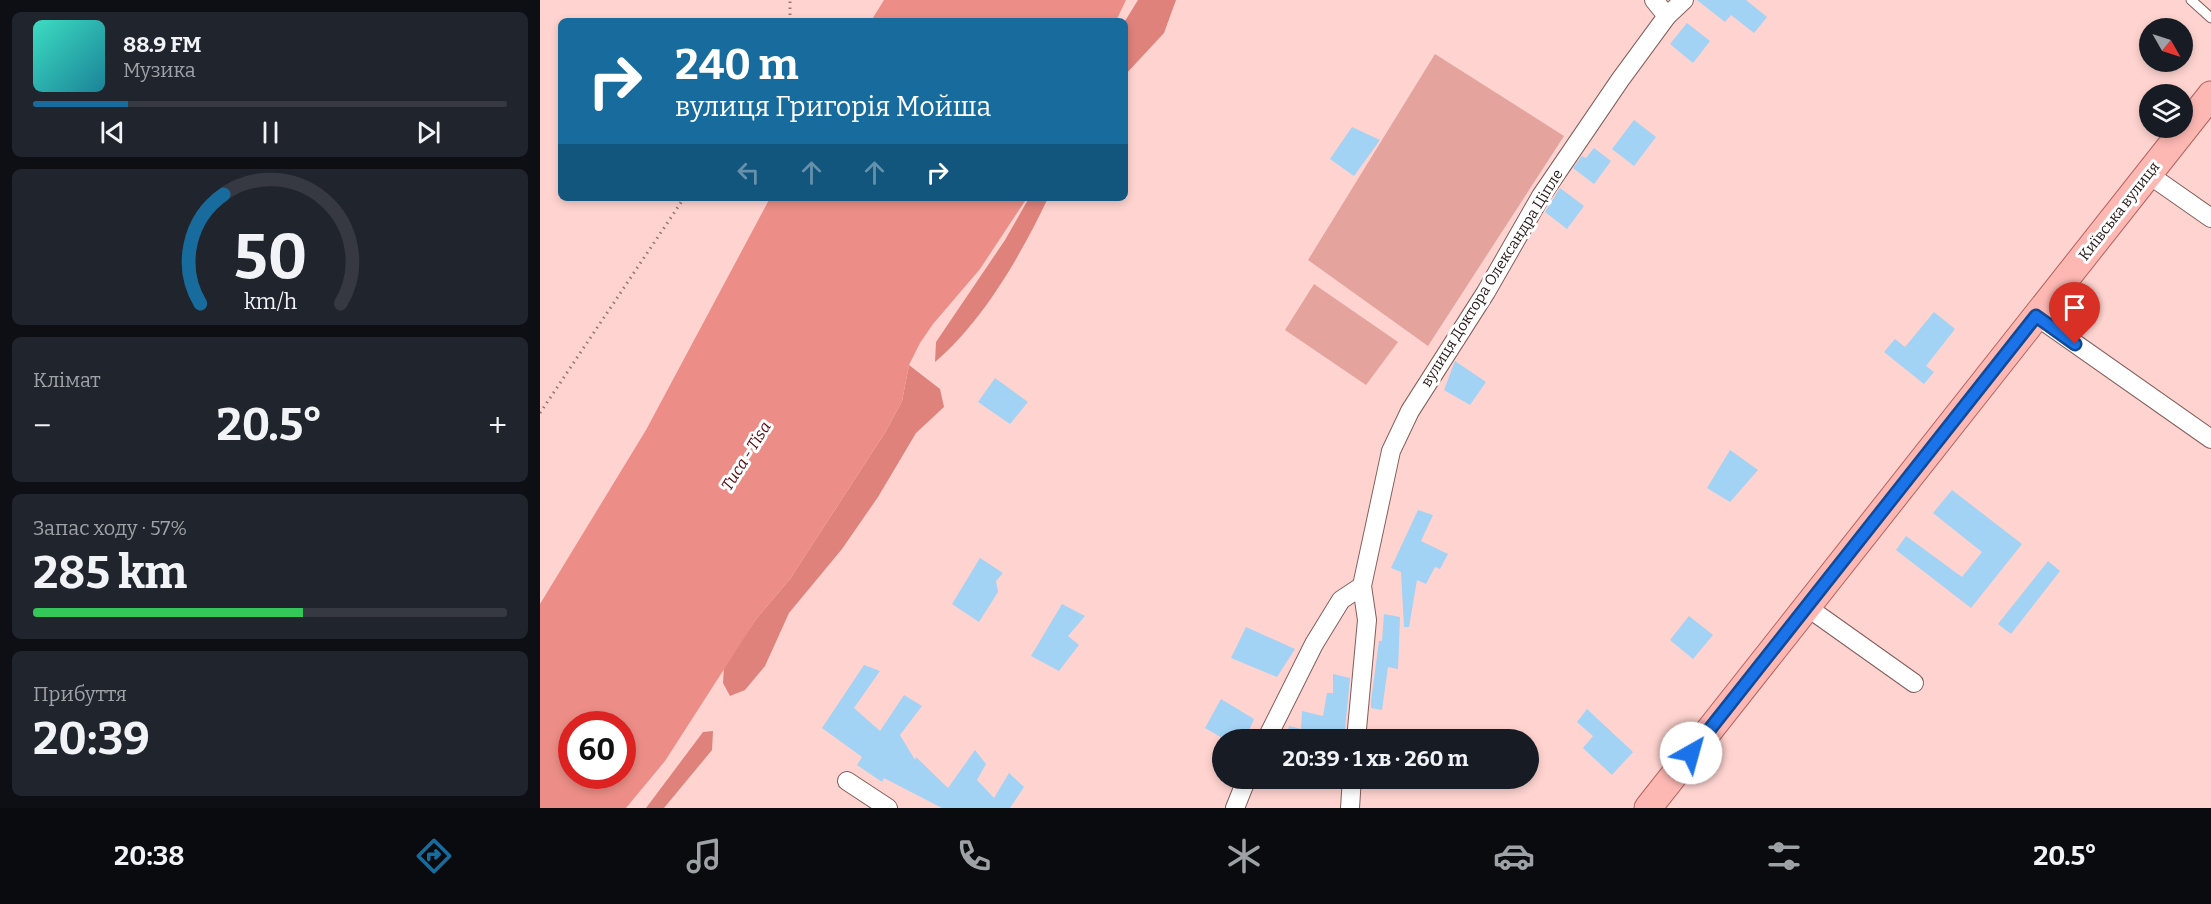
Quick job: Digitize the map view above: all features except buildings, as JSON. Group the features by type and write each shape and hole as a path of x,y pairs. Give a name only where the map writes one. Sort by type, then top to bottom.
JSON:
{"main road":[{"name":"Київська вулиця","path":"1648,808 2211,95"}],"street":[{"path":"1654,0 1667,16"},
{"name":"вулиця Доктора Олександра Ціпле","path":"1362,586 1391,451 1410,411 1486,292 1541,196 1667,16 1684,0"},
{"path":"2148,174 2211,218"},
{"path":"2036,316 2211,440"},
{"path":"1272,729 1314,644 1341,600 1362,586 1367,620 1357,729"},
{"path":"1807,607 1914,682"},
{"path":"847,781 888,808"},
{"path":"1235,808 1243,789"},
{"path":"1350,808 1351,789"}],"lane":[{"path":"2191,0 2211,18"}],"path":[{"path":"790,0 790,18"},
{"path":"540,413 682,201"}],"shaded area":[{"path":"1138,0 1176,0 1164,33 1128,72 1128,18"},
{"path":"1435,54 1564,136 1428,346 1308,260"},
{"path":"1027,201 1046,201 1026,242 985,307 953,346 935,362 936,342 1005,240"},
{"path":"1314,284 1398,342 1366,385 1285,330"},
{"path":"909,365 940,389 944,407 916,433 878,497 842,549 789,613 765,666 745,690 730,696 723,683 724,666 757,618 790,579 886,431 902,401"},
{"path":"713,731 712,750 664,808 646,808 703,732"}],"water":[{"path":"884,0 1126,0 1117,18 873,18"},
{"name":"Тиса - Tisa","path":"768,201 1025,201 980,269 933,324 920,343 909,365 902,401 886,431 790,579 757,618 665,761 626,808 540,808 540,604 646,430"}],"route":[{"path":"1691,753 2036,316 2075,344"}]}
